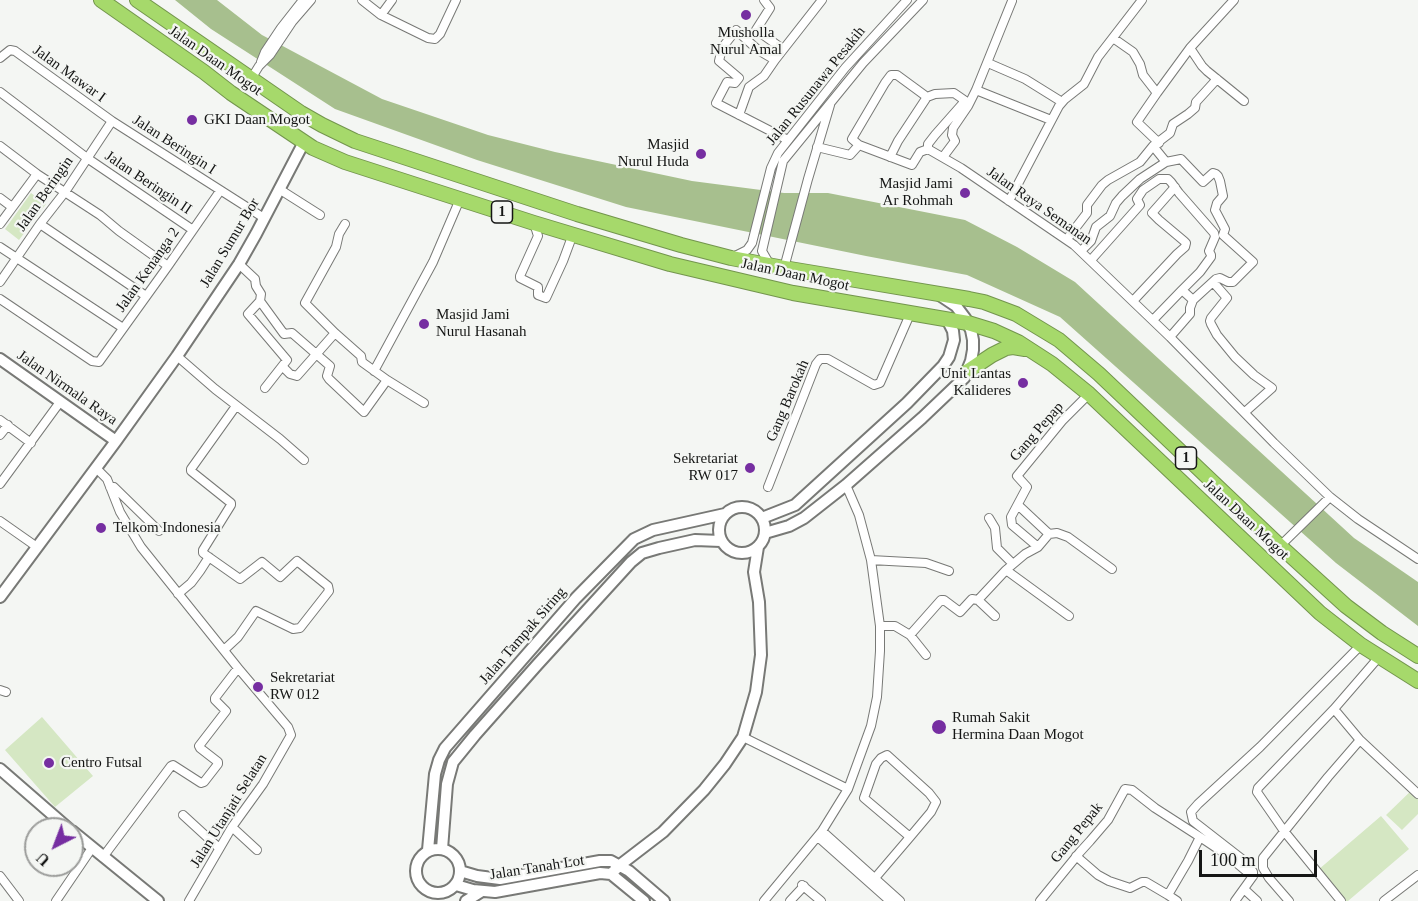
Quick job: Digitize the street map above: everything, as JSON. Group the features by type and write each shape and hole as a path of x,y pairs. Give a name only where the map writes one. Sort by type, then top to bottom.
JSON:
{"highway":[{"name":"Jalan Daan Mogot","path":"101,0 231,93 313,148 345,162 670,264 793,293 968,323 1000,333 1032,350 1089,394 1320,613 1361,645 1418,681"},
{"name":"Jalan Daan Mogot","path":"137,0 322,125 356,141 651,237 731,258 969,298 1016,314 1059,340 1099,374 1199,470 1284,542 1332,593 1360,618 1418,656"},
{"path":"568,211 572,223 568,233"},
{"path":"588,239 585,228 596,219"},
{"path":"968,371 1006,348 1032,350"},
{"path":"1173,474 1188,459"},
{"path":"1185,486 1199,470"}],"main road":[{"name":"Jalan Sumur Bor","path":"0,597 37,547 101,473 116,441 178,357 240,265 304,142"},
{"path":"765,533 789,526 804,518 846,485 922,418 959,383 968,371 973,340 968,323 956,306 937,293"},
{"path":"762,518 795,506 907,403 943,366 949,357 954,340 953,331 947,319"},
{"name":"Jalan Nirmala Raya","path":"0,358 116,441"},
{"path":"907,403 920,405 922,418"},
{"path":"740,507 756,512 765,525 763,540 758,547 743,554 730,550 721,541 719,534 719,527 725,514 740,507"},
{"name":"Jalan Tampak Siring","path":"428,850 435,774 445,748 576,598 634,539 653,530 725,514"},
{"name":"Jalan Tampak Siring","path":"442,849 447,784 453,762 537,665 631,562 642,553 695,540 721,541"},
{"path":"644,901 611,874 663,832 704,790 743,737 756,692 761,655 759,602 754,572 758,547"},
{"path":"743,554 754,572"},
{"path":"0,769 56,817"},
{"path":"84,841 158,901"},
{"path":"442,849 454,855 458,860 459,878 451,892 427,896 418,883 415,871 418,859 428,850 442,849"},
{"name":"Jalan Tanah Lot","path":"460,871 500,879 600,861 610,861 620,865"},
{"path":"620,865 664,901"},
{"name":"Jalan Tanah Lot","path":"451,892 501,891 600,873 611,874"},
{"path":"466,901 482,891"}],"street":[{"path":"251,79 270,55 283,29 303,0"},
{"path":"283,29 311,0"},
{"path":"362,0 381,15 428,38 435,39 440,34 456,0"},
{"path":"381,15 392,0"},
{"path":"764,0 770,8 756,30 783,49"},
{"name":"Jalan Rusunawa Pesakih","path":"770,265 762,251 775,174 775,159 845,68 907,0"},
{"name":"Jalan Rusunawa Pesakih","path":"731,258 747,250 752,243 775,174 786,157 862,63 923,0"},
{"path":"1009,201 1062,102 1084,84 1098,57 1142,0"},
{"path":"1166,162 1156,144 1137,122 1139,117 1190,48 1234,0"},
{"path":"739,115 749,87 764,76 820,1"},
{"path":"927,97 897,75 891,75 852,139 859,145 912,165 920,152 928,149 928,144 935,135 976,90 1012,1"},
{"path":"775,60 758,50 736,30 722,48 719,61 739,78 735,83 727,82 716,103 788,140"},
{"path":"1113,38 1133,52 1143,75 1157,93"},
{"path":"1190,48 1202,66 1244,101"},
{"name":"Jalan Mawar I","path":"0,58 10,50 15,51 112,122"},
{"path":"988,63 1025,80 1062,102"},
{"path":"1067,239 1087,213 1087,205 1102,185 1140,162 1156,144 1170,133 1173,124 1195,108 1196,102 1217,79"},
{"path":"976,90 1052,120"},
{"name":"Jalan Beringin II","path":"0,92 87,158 193,230"},
{"path":"890,157 927,97 954,93 967,102"},
{"name":"Jalan Rusunawa Pesakih","path":"784,268 832,99"},
{"path":"943,157 955,141 952,135 953,128 967,102"},
{"name":"Jalan Beringin","path":"0,282 112,122"},
{"name":"Jalan Beringin I","path":"112,122 264,218"},
{"path":"817,147 850,155 859,145"},
{"path":"0,146 37,174 100,215 168,266"},
{"name":"Jalan Raya Semanan","path":"928,149 1067,239 1153,320 1328,499 1418,559"},
{"path":"1081,251 1091,241 1096,227 1110,216 1122,196 1140,179 1166,162 1181,159 1203,182 1213,173 1218,176 1223,196 1215,210 1225,229 1224,238 1252,262 1233,282 1220,278 1213,282 1194,300 1190,308 1190,315 1170,337"},
{"path":"0,224 37,174"},
{"path":"1091,260 1140,205 1137,199 1143,190 1159,179 1168,179 1215,237 1209,251 1211,257 1200,272 1153,320"},
{"path":"1133,301 1186,245 1152,213 1175,187"},
{"path":"279,189 320,215"},
{"name":"Jalan Kenanga 2","path":"0,299 96,363 99,362 220,191"},
{"path":"0,198 12,207"},
{"path":"374,371 434,262 460,199"},
{"path":"534,223 538,236 520,278 538,287 538,295 546,298 564,261 568,233"},
{"path":"40,224 146,296"},
{"path":"345,224 339,234 336,247 305,303 361,356 362,362 424,403"},
{"path":"0,248 123,328"},
{"path":"240,265 255,279 261,294 260,301 248,314 287,360 265,388"},
{"path":"1213,282 1227,298 1210,321 1217,335 1235,357 1272,388 1245,412"},
{"path":"1182,290 1194,300"},
{"path":"260,301 284,334 292,333 330,366 327,375 329,379 364,412 387,380"},
{"name":"Gang Barokah","path":"768,487 816,364 820,359 828,359 874,385 880,383 910,312"},
{"path":"283,367 290,374 297,376 335,333"},
{"path":"178,357 304,460"},
{"name":"Gang Pepap","path":"1018,505 1027,487 1017,476 1062,422 1089,394"},
{"path":"0,484 60,402"},
{"path":"224,650 238,637 256,611 293,629 300,628 330,591 328,586 297,561 280,577 262,562 240,579 203,553 231,503 190,469 236,406"},
{"path":"0,420 31,443"},
{"path":"0,435 8,425"},
{"path":"101,473 110,487 120,513 141,547 238,668 215,698 226,711 199,746 218,764 201,783 173,765 171,766 103,857"},
{"path":"764,901 820,834 848,789 871,726 877,697 880,626 871,560 859,515 846,485"},
{"path":"110,487 114,487 159,531"},
{"path":"1284,542 1328,499"},
{"path":"1038,548 1012,525 1011,517 1018,505 1049,534"},
{"path":"989,518 995,528 997,548 1013,564"},
{"path":"0,521 37,547"},
{"path":"978,600 1005,570 1025,554 1038,548 1049,534 1057,532 1068,537 1112,569"},
{"path":"178,594 191,583 209,557"},
{"path":"871,560 926,563 949,571"},
{"path":"1005,570 1069,616"},
{"path":"910,634 941,600 960,612 972,598 978,600 995,616"},
{"path":"880,626 895,626 910,634 926,655"},
{"path":"1234,901 1253,872 1247,863 1193,821 1191,812 1260,747 1361,645"},
{"path":"1341,901 1284,831 1257,790 1334,709 1379,657"},
{"name":"Jalan Utanjati Selatan","path":"189,901 219,848 263,784 291,735 288,727 238,668"},
{"path":"1334,709 1360,740 1418,794"},
{"path":"743,737 848,789"},
{"path":"1289,901 1269,878 1263,868 1263,858 1360,740"},
{"path":"875,878 910,837 931,812 936,802 887,755 876,764 864,798 910,837"},
{"name":"Gang Pepak","path":"1040,901 1108,820 1125,789 1132,790 1155,808 1227,855 1252,876"},
{"path":"183,815 219,848"},
{"path":"232,827 256,850"},
{"path":"820,834 900,901"},
{"path":"820,834 890,901"},
{"path":"1168,895 1200,837"},
{"path":"56,901 92,848"},
{"path":"1076,856 1098,875 1109,881 1130,888 1146,882 1177,901"},
{"path":"1384,901 1418,875"},
{"path":"0,876 20,901"},
{"path":"790,901 803,885 821,901"},
{"path":"1244,889 1257,901"}],"shaded area":[{"path":"175,0 217,0 262,35 382,99 488,135 555,152 692,181 784,193 828,193 965,220 1017,247 1075,282 1354,538 1418,582 1418,626 1336,563 1060,317 967,275 626,207 477,160 335,109 211,29"},
{"path":"31,193 46,204 19,240 5,229"},
{"name":"Centro Futsal","path":"42,717 93,776 55,807 5,750"},
{"path":"1415,787 1418,790 1418,814 1402,830 1386,815"},
{"path":"1381,816 1409,849 1348,901 1345,901 1318,870"}],"place":[{"name":"Musholla Nurul Amal","path":"746,15"},
{"name":"GKI Daan Mogot","path":"192,120"},
{"name":"Masjid Nurul Huda","path":"701,154"},
{"name":"Masjid Jami Ar Rohmah","path":"965,193"},
{"name":"Masjid Jami Nurul Hasanah","path":"424,324"},
{"name":"Unit Lantas Kalideres","path":"1023,383"},
{"name":"Sekretariat RW 017","path":"750,468"},
{"name":"Telkom Indonesia","path":"101,528"},
{"name":"Sekretariat RW 012","path":"258,687"},
{"name":"Rumah Sakit Hermina Daan Mogot","path":"939,727"},
{"name":"Centro Futsal","path":"49,763"}]}
